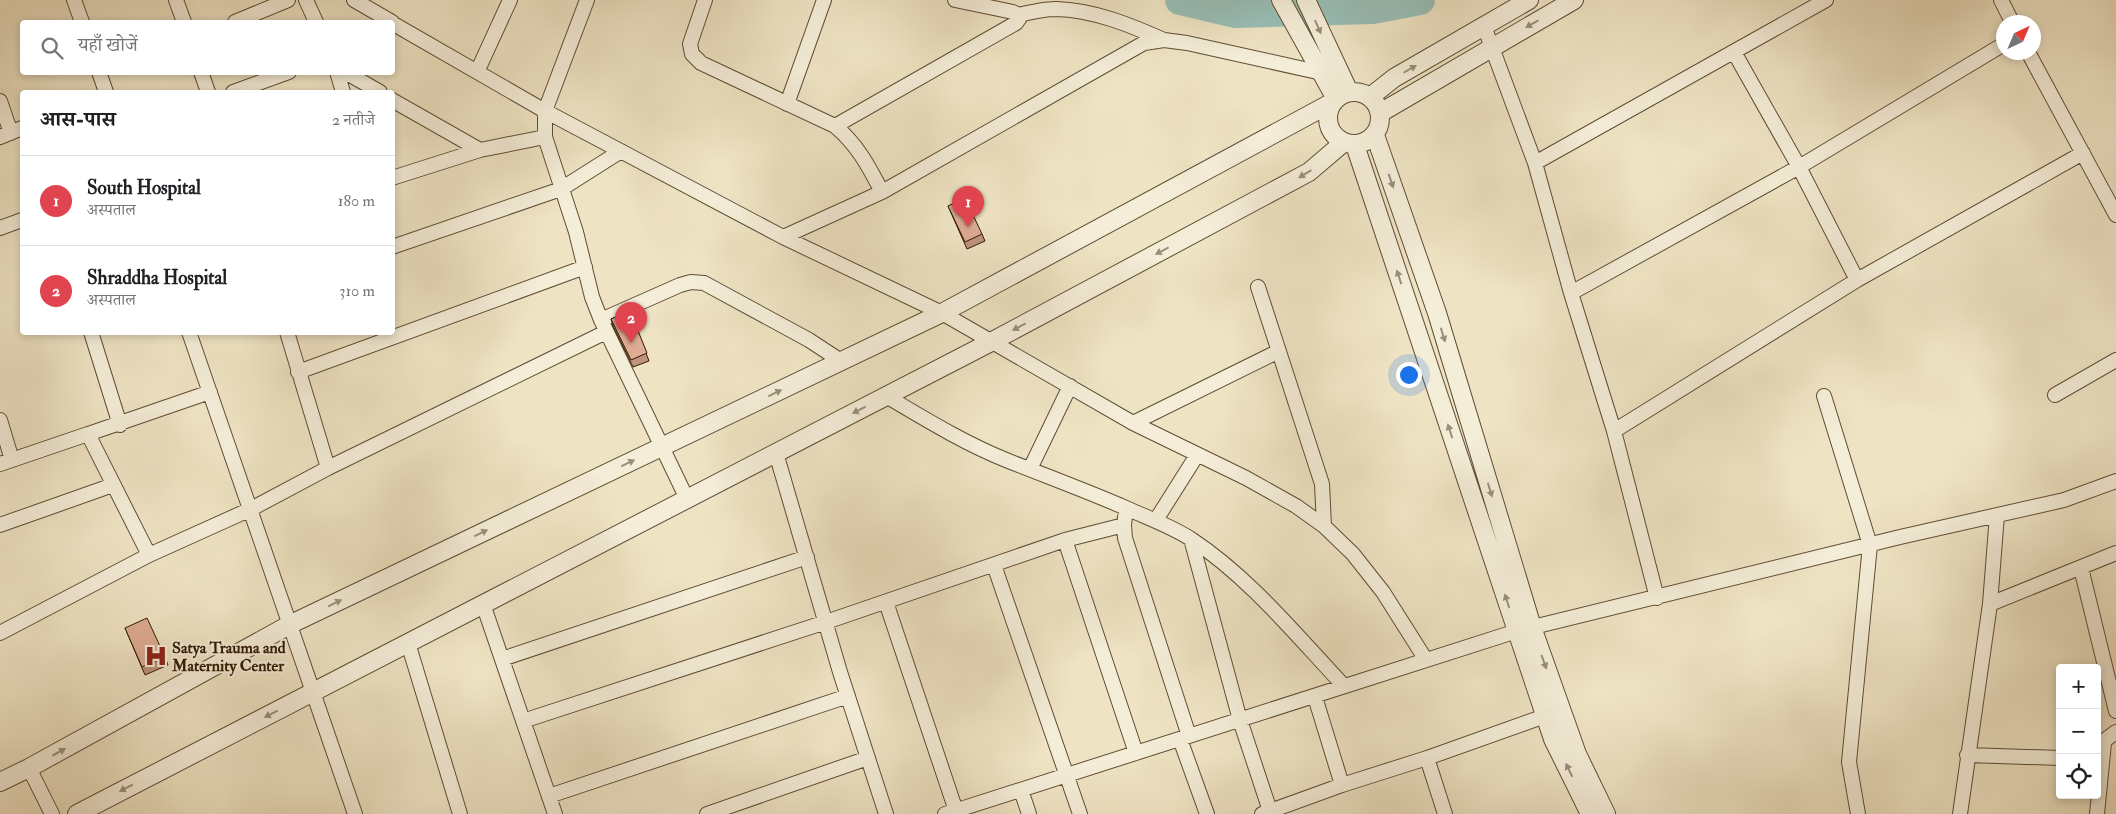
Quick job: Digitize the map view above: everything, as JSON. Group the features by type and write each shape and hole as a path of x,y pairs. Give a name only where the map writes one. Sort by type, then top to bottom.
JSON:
{"street":[{"path":"74,0 81,20"},
{"path":"176,0 183,20"},
{"path":"240,20 288,0"},
{"path":"306,0 315,20"},
{"path":"354,0 387,20"},
{"path":"477,72 510,0"},
{"path":"587,0 545,111 545,137 576,232 592,297 603,326 660,447 687,499"},
{"path":"706,0 690,44 692,54 701,63 835,126 850,138 882,192"},
{"path":"787,104 824,0"},
{"path":"955,0 1018,14 1056,10 1072,11 1125,23 1164,40 1322,73"},
{"path":"1306,0 1330,55 1339,98 1328,113 1328,125 1333,136 1349,144 1524,629 1577,754 1606,814"},
{"path":"1370,97 1394,78 1529,0"},
{"path":"1380,113 1574,0"},
{"path":"1535,163 1826,0"},
{"path":"2001,0 2008,15"},
{"path":"1282,1 1322,73 1339,98"},
{"path":"835,126 1016,23 1019,19 1018,14"},
{"path":"395,25 545,111 783,237 942,313 1133,423 1246,478 1288,502 1324,526 1353,554 1383,592 1426,660"},
{"path":"1484,26 1535,163 1571,293 1614,431 1657,598"},
{"path":"783,237 882,192 1144,43 1164,40"},
{"path":"1571,293 1799,167 1996,49"},
{"path":"1734,52 1799,167 1857,280"},
{"path":"2032,60 2116,215"},
{"path":"100,75 105,90"},
{"path":"202,75 207,90"},
{"path":"239,90 281,75"},
{"path":"338,75 342,90"},
{"path":"350,75 376,90"},
{"path":"0,782 29,768 291,624 942,313 1339,98 1363,94 1370,97 1380,113 1380,124 1375,135 1366,142 1349,144 1309,172 993,341 77,814"},
{"path":"0,101 11,133"},
{"path":"395,102 480,150"},
{"path":"1375,135 1437,313 1553,739 1590,814"},
{"path":"395,177 480,150 545,137"},
{"path":"395,246 561,189 621,151"},
{"path":"1614,431 1857,280 2083,153"},
{"path":"0,228 20,221"},
{"path":"298,372 585,267"},
{"path":"0,633 149,556 250,509 680,285 690,282 704,283 809,340 841,361"},
{"path":"1258,287 1322,484 1324,526"},
{"path":"92,335 120,425"},
{"path":"190,335 355,814"},
{"path":"288,335 328,468"},
{"path":"1133,423 1279,351"},
{"path":"2055,395 2116,360"},
{"path":"1030,469 1070,386"},
{"path":"0,420 6,462 120,425 210,392"},
{"path":"886,396 961,440 1156,520 1191,539 1236,574 1268,604 1344,686"},
{"path":"1824,396 1870,545 1849,762 1858,814"},
{"path":"88,434 149,556"},
{"path":"776,453 848,696 886,814"},
{"path":"1156,520 1197,455"},
{"path":"886,602 951,812 1524,629 2064,500 2116,481"},
{"path":"0,525 113,485"},
{"path":"1127,509 1124,525 1127,547 1207,814"},
{"path":"1960,814 1990,604 1998,516"},
{"path":"523,721 886,602 1065,540 1124,525"},
{"path":"1191,539 1267,813 1342,785 1546,716"},
{"path":"1065,540 1136,753"},
{"path":"1990,604 2116,553"},
{"path":"502,660 807,557"},
{"path":"994,565 1080,814"},
{"path":"2081,568 2112,681 2116,710"},
{"path":"484,604 555,814"},
{"path":"408,643 460,814"},
{"path":"549,796 848,696"},
{"path":"1314,696 1342,785"},
{"path":"2101,743 2116,732"},
{"path":"2097,814 2100,754"},
{"path":"1967,755 2056,758"},
{"path":"707,814 868,758"},
{"path":"1426,758 1445,814"},
{"path":"29,768 52,814"},
{"path":"1021,790 1029,814"}],"building":[{"path":"965,198 982,234 965,242 948,206"},
{"path":"630,311 647,353 631,360 611,319"},
{"path":"147,618 165,657 142,667 125,628"}],"waterway":[{"path":"1180,0 1235,13 1373,9 1420,0"}],"place":[{"name":"South Hospital","path":"968,227"},
{"name":"Shraddha Hospital","path":"631,343"},
{"name":"Satya Trauma and Maternity Center","path":"156,656"}]}
